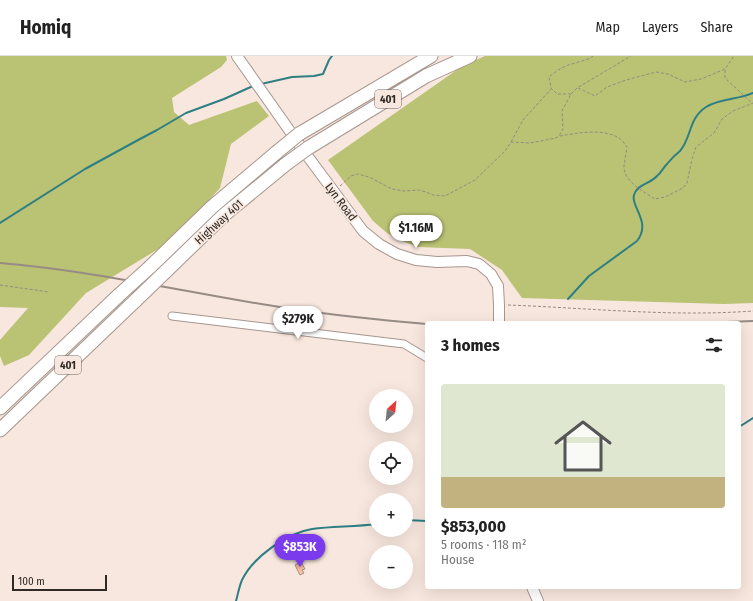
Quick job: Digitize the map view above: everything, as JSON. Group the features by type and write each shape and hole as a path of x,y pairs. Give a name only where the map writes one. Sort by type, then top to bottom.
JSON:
{"highway":[{"name":"Highway 401","path":"0,408 212,207 299,134 431,56"},
{"name":"Highway 401","path":"0,430 224,215 286,164 308,148 426,76 470,56"}],"main road":[{"name":"Lyn Road","path":"238,56 363,231 379,244 397,254 416,260 437,262 467,261 479,264 491,274 498,286 498,321"},
{"path":"533,589 538,601"}],"street":[{"path":"172,316 404,344 425,357"}],"path":[{"path":"571,94 557,94 551,88 549,78 563,67 578,61 590,59 593,56"},
{"path":"559,136 563,129 562,111 571,94 578,88 631,56"},
{"path":"578,88 595,96 607,87 656,72 668,74 686,82 701,79 725,69 734,56"},
{"path":"511,142 530,143 584,131 606,133 619,138 627,147 624,167 626,177 655,199 665,197 683,188 687,183 696,147 714,132 722,119 733,111 752,103 725,78 725,69"},
{"path":"333,191 351,176 358,174 369,177 392,190 419,190 433,195 445,196 475,180 505,151 523,120 551,88"},
{"path":"0,285 49,292"},
{"path":"499,305 628,311 753,311"}],"green space":[{"path":"0,56 226,56 227,60 221,67 172,98 174,112 189,125 257,101 269,116 231,144 220,188 173,240 86,293 29,355 4,366 0,356 0,340 28,308 0,307"},
{"path":"485,56 753,56 753,303 724,304 522,298 502,270 470,249 418,247 387,233 373,221 328,160 461,67"}],"building":[{"path":"301,562 305,569 302,570 304,573 300,575 295,565"}],"waterway":[{"path":"261,84 292,77 323,74 332,56"},
{"path":"0,223 85,169 186,113 224,99 253,86"},
{"path":"568,299 589,276 637,241 641,234 642,221 635,204 634,195 641,186 654,179 684,146 693,123 700,112 712,104 753,93"},
{"path":"741,426 753,418"},
{"path":"413,520 425,521"},
{"path":"236,601 242,580 247,571 262,555 292,535 312,529 369,525"}],"railway":[{"path":"0,263 72,271 303,311 425,324"},
{"path":"741,321 753,321"}]}
